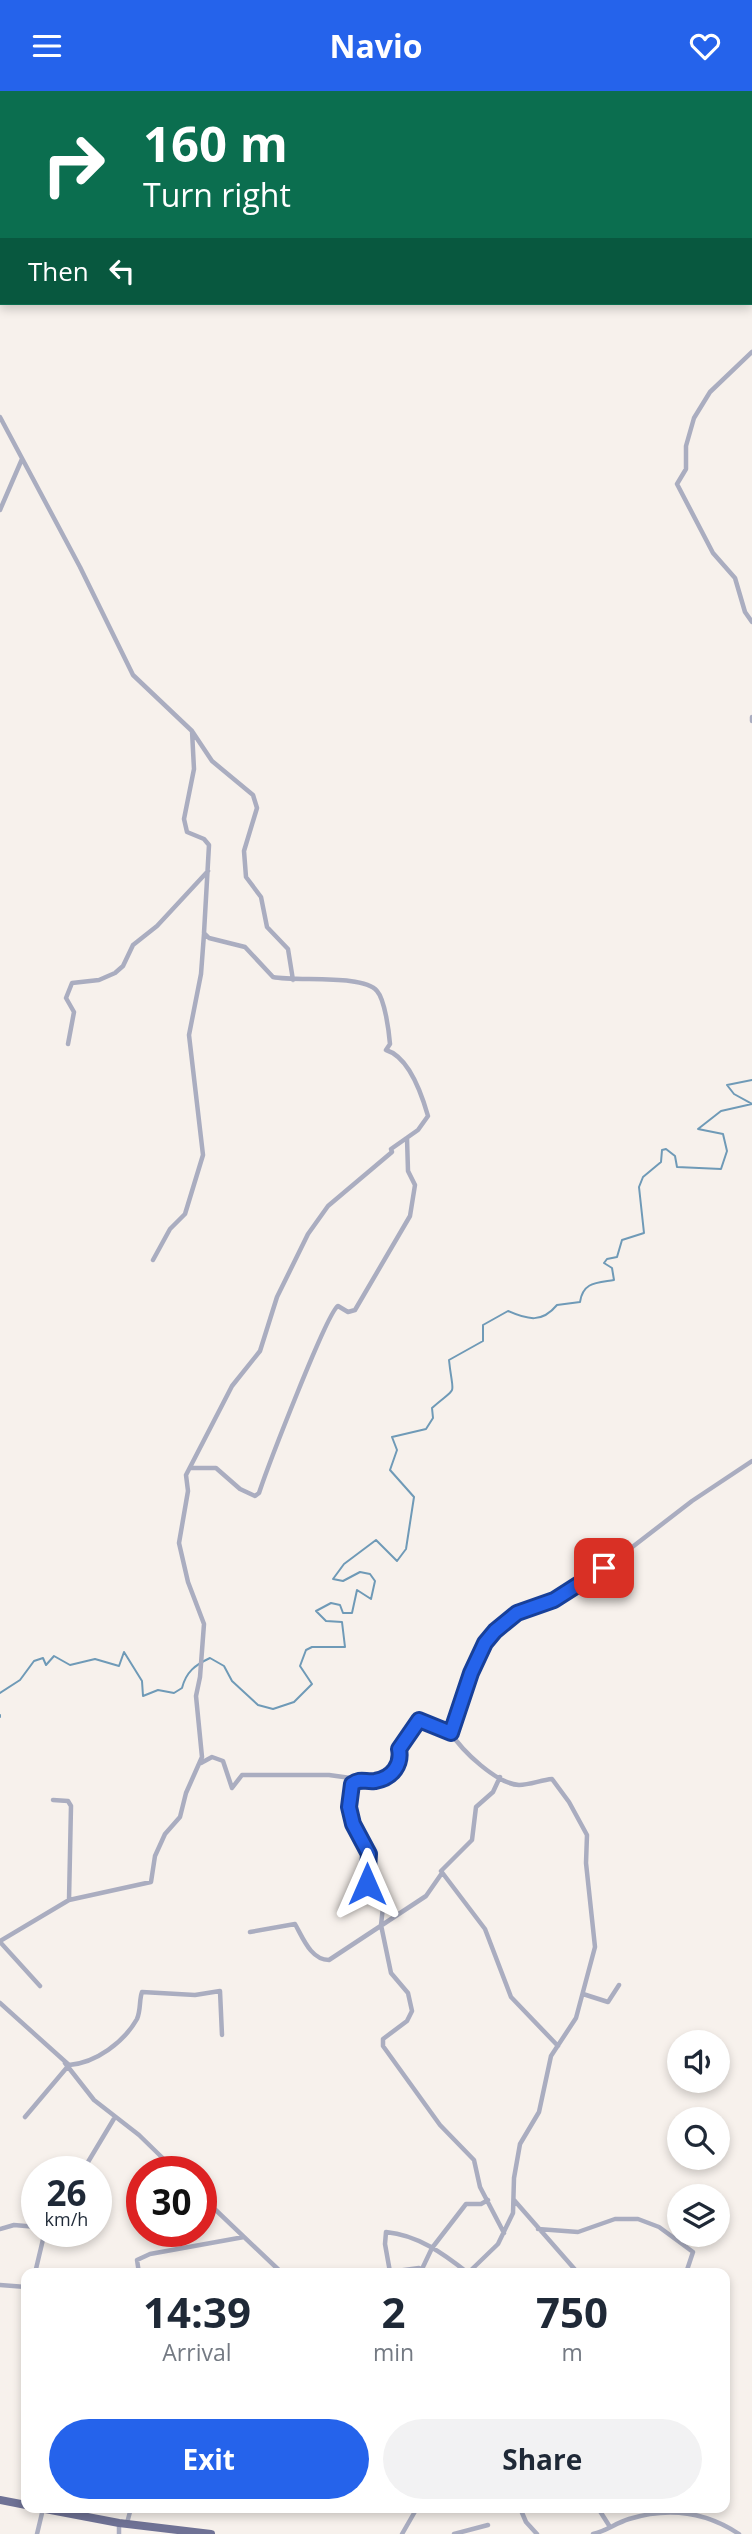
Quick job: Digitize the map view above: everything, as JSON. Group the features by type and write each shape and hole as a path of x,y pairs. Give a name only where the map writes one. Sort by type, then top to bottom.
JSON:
{"main road":[{"path":"0,2500 21,2504"},
{"path":"69,2513 211,2534"}],"street":[{"path":"752,352 710,392 694,418 686,446 686,469 677,484 713,553 735,578 745,613 752,622"},
{"path":"0,417 80,567 133,675 144,682 192,731 212,761 253,795 257,808 244,851 246,877 261,897 267,927 288,949 293,980"},
{"path":"0,510 22,459"},
{"path":"153,1260 170,1229 185,1214 203,1155 189,1035 201,974 208,842 188,834 184,825 194,769 192,731"},
{"path":"68,1044 74,1015 66,998 72,983 99,980 118,970 133,945 158,926 208,871"},
{"path":"201,1764 195,1696 200,1677 204,1624 188,1582 179,1543 188,1491 186,1475 198,1446 222,1410 232,1386 260,1351 277,1297 312,1226 328,1206 424,1124 428,1114 404,1065 393,1052 386,1050 390,1044 388,1025 378,993 369,985 271,976 243,946 209,938 204,933"},
{"path":"191,1468 216,1468 242,1490 255,1496 258,1493 291,1406 320,1346 332,1310 338,1306 348,1312 355,1310 410,1216 415,1185 408,1171 407,1137"},
{"path":"451,1733 471,1673 485,1643 495,1631 517,1613 548,1603 596,1575 692,1501 752,1461"},
{"path":"40,1986 0,1942 69,1900 97,1892 150,1884 155,1856 165,1834 180,1817 186,1793 201,1764 212,1757 223,1761 232,1788 242,1775 345,1777 376,1781 398,1768 402,1757 399,1749 419,1720 451,1733 477,1765 515,1785 552,1779 574,1809 587,1835 586,1863 596,1941 576,2018 551,2056 536,2119 524,2135 517,2156 513,2213 504,2234 473,2268"},
{"path":"345,1777 351,1785 349,1807 353,1824 369,1854 366,1879 383,1907 381,1925 391,1973 408,1993 412,2011 407,2021 383,2039 383,2046 440,2125 474,2160 478,2182 504,2234"},
{"path":"250,1932 295,1924 313,1953 320,1959 329,1960 426,1896 442,1870 472,1840 476,1807 493,1792 500,1777"},
{"path":"351,1785 359,1779"},
{"path":"53,1800 68,1801 71,1806 69,1900"},
{"path":"442,1873 485,1929 516,2005 558,2046"},
{"path":"583,1994 608,2002 619,1985"},
{"path":"25,2117 67,2065 93,2059 113,2045 137,2018 143,1992 195,1995 220,1991 222,2035"},
{"path":"0,2003 67,2065 94,2100 139,2134 161,2156"},
{"path":"92,2156 115,2117"},
{"path":"422,2268 432,2248 466,2204 481,2204 488,2200"},
{"path":"514,2200 573,2268"},
{"path":"217,2211 277,2268"},
{"path":"538,2229 578,2232 615,2219 644,2220 665,2230 693,2252 688,2268"},
{"path":"0,2229 21,2226"},
{"path":"389,2268 385,2233 405,2236 432,2248 461,2268"},
{"path":"138,2268 137,2260 150,2254 244,2237"},
{"path":"36,2268 41,2247"},
{"path":"0,2285 21,2287"},
{"path":"37,2534 41,2513"},
{"path":"118,2534 128,2513"},
{"path":"402,2534 414,2513"},
{"path":"522,2513 537,2534"},
{"path":"601,2513 610,2527"},
{"path":"593,2534 632,2518 658,2513"},
{"path":"688,2513 712,2518 739,2534"},
{"path":"454,2534 488,2525"}],"waterway":[{"path":"0,1693 20,1680 34,1661 43,1658 46,1665 54,1656 70,1665 95,1659 119,1666 124,1652 142,1681 143,1696 158,1690 174,1693 182,1688 192,1670 210,1658 224,1666 232,1681 258,1705 273,1709 294,1702 312,1684 300,1666 306,1650 312,1647 345,1647 342,1622 326,1621 316,1611 331,1603 340,1605 343,1613 352,1613 357,1590 371,1599 375,1581 370,1574 360,1572 343,1581 333,1579 344,1564 376,1540 397,1561 406,1549 414,1497 390,1470 397,1450 392,1437 426,1429 433,1418 432,1408 452,1390 449,1360 483,1341 483,1325 508,1311 528,1318 546,1315 557,1305 580,1302 587,1287 614,1280 612,1268 604,1263 607,1259 617,1257 622,1240 644,1233 639,1187 643,1177 661,1162 662,1150 666,1149 675,1156 677,1167 721,1169 727,1151 723,1134 698,1129 721,1111 752,1104 734,1094 727,1085 752,1080"}],"route":[{"path":"367,1884 369,1854 353,1824 349,1807 353,1782 359,1779 376,1781 398,1768 402,1757 399,1749 419,1720 451,1733 451,1727 463,1704 471,1673 485,1643 495,1631 520,1611 554,1600 604,1568"}]}
